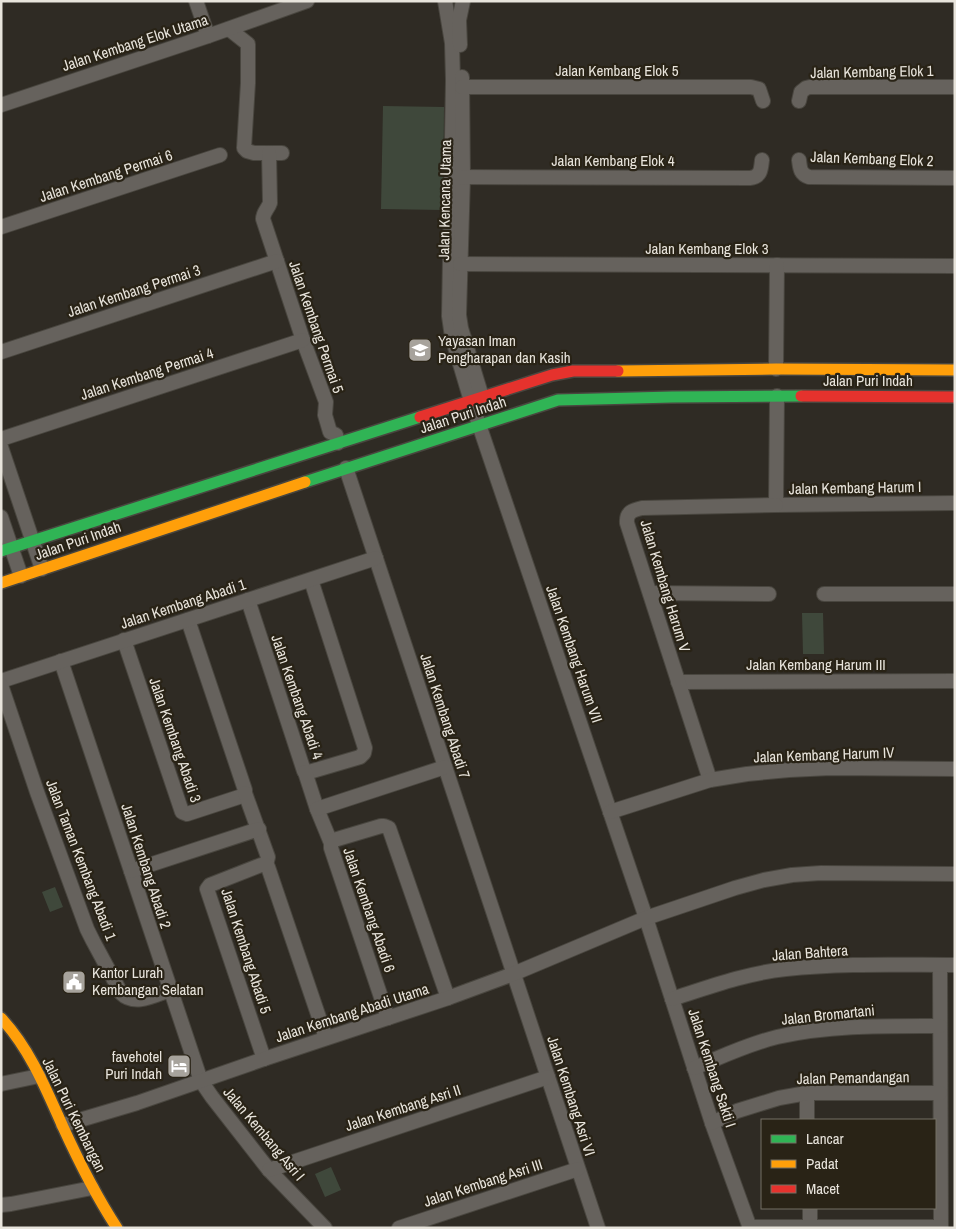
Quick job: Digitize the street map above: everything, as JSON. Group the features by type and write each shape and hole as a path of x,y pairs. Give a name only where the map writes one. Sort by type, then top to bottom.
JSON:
{"main road":[{"name":"Jalan Puri Indah","path":"6,549 337,439 477,399 552,374 573,371 955,370"},
{"name":"Jalan Puri Indah","path":"1,583 547,403 564,400 672,397 955,397"},
{"name":"Jalan Puri Kembangan","path":"1,1018 22,1043 92,1188 116,1228"}],"street":[{"path":"196,1 208,36"},
{"name":"Jalan Kembang Elok Utama","path":"1,105 307,1"},
{"path":"454,315 458,89 460,20 463,1"},
{"path":"447,11 458,89"},
{"name":"Jalan Kembang Permai 5","path":"229,29 246,42 248,48 244,148 247,152 275,153 270,203 263,215 263,219 303,340 326,402 325,415 330,432 337,439"},
{"name":"Jalan Kembang Elok 5","path":"458,89 751,87 758,89 763,101"},
{"name":"Jalan Kembang Elok 1","path":"799,101 801,92 810,87 955,87"},
{"name":"Jalan Kembang Permai 6","path":"1,227 220,155"},
{"name":"Jalan Kembang Elok 4","path":"457,177 750,178 760,173 762,160"},
{"name":"Jalan Kembang Elok 2","path":"799,160 801,171 809,177 955,178"},
{"name":"Jalan Kencana Utama","path":"454,315 460,264 457,177"},
{"name":"Jalan Kembang Permai 3","path":"1,352 277,261"},
{"name":"Jalan Kembang Elok 3","path":"460,264 955,266"},
{"path":"776,369 777,265"},
{"name":"Jalan Kembang Harum VII","path":"454,315 452,337 477,399 480,426 646,918"},
{"name":"Jalan Kembang Permai 4","path":"1,439 303,340"},
{"name":"Jalan Kembang Harum I","path":"777,396 776,505 955,503"},
{"path":"1,447 42,569"},
{"name":"Jalan Kembang Abadi 7","path":"346,468 514,974"},
{"name":"Jalan Kembang Harum V","path":"710,780 627,523 628,516 632,511 642,508 776,505"},
{"path":"1,517 6,549 21,576"},
{"name":"Jalan Kembang Abadi 1","path":"1,681 376,558"},
{"name":"Jalan Kembang Abadi 4","path":"248,600 305,772 360,756 364,753 365,748 311,580"},
{"path":"650,593 769,594"},
{"path":"824,594 955,594"},
{"path":"188,620 245,794 268,857 266,865 326,1038"},
{"name":"Jalan Kembang Abadi 3","path":"124,640 182,812 187,814 245,794"},
{"name":"Jalan Kembang Abadi 2","path":"61,661 200,1080"},
{"name":"Jalan Kembang Harum III","path":"678,682 955,681"},
{"name":"Jalan Taman Kembang Abadi 1","path":"1,685 37,792 87,929 121,993 131,1000 138,1000 170,990"},
{"path":"317,809 445,767"},
{"name":"Jalan Kembang Harum IV","path":"610,812 710,780 747,774 831,768 955,769"},
{"path":"305,772 331,843"},
{"name":"Jalan Kembang Abadi 6","path":"388,1018 331,848 331,843 334,840 381,826 389,828 448,998"},
{"path":"131,871 258,829"},
{"name":"Jalan Kembang Abadi 5","path":"264,1059 207,889 210,885 261,865 266,865"},
{"name":"Jalan Kembang Abadi Utama","path":"63,1125 137,1103 200,1080 448,998 514,974 646,918 735,888 792,875 821,873 955,874"},
{"name":"Jalan Kembang Sakti I","path":"646,918 712,1123 750,1227"},
{"path":"750,1227 940,1227 938,1155 940,965"},
{"name":"Jalan Bahtera","path":"672,999 739,978 785,969 832,966 955,965"},
{"name":"Jalan Kembang Asri VI","path":"514,974 598,1228"},
{"name":"Jalan Bromartani","path":"694,1068 747,1046 803,1032 868,1026 940,1026"},
{"path":"1,1084 39,1076"},
{"name":"Jalan Kembang Asri II","path":"269,1170 548,1077"},
{"name":"Jalan Kembang Asri I","path":"200,1080 217,1105 269,1170 325,1228"},
{"path":"806,1093 807,1119"},
{"name":"Jalan Pemandangan","path":"712,1123 737,1111 779,1098 806,1093 940,1093"},
{"name":"Jalan Kembang Asri III","path":"399,1228 578,1169"},
{"path":"1,1205 92,1188"},
{"path":"810,1209 810,1226"}],"green space":[{"path":"383,106 444,107 443,210 381,209"},
{"path":"802,613 823,613 824,654 803,654"},
{"path":"55,887 63,907 50,912 42,892"},
{"path":"331,1167 341,1190 325,1197 315,1174"}],"traffic: fast":[{"path":"305,482 558,400 801,396"},
{"path":"1,551 420,417"}],"traffic: slow":[{"path":"618,371 776,369 955,370"},
{"path":"1,583 305,482"},
{"path":"1,1018 29,1056 82,1166 117,1228"}],"traffic: jam":[{"path":"420,417 552,375 573,371 618,371"},
{"path":"801,396 955,397"}],"place":[{"name":"Yayasan Iman Pengharapan dan Kasih","path":"420,350"},
{"name":"Kantor Lurah Kembangan Selatan","path":"74,982"},
{"name":"favehotel Puri Indah","path":"179,1066"}]}
